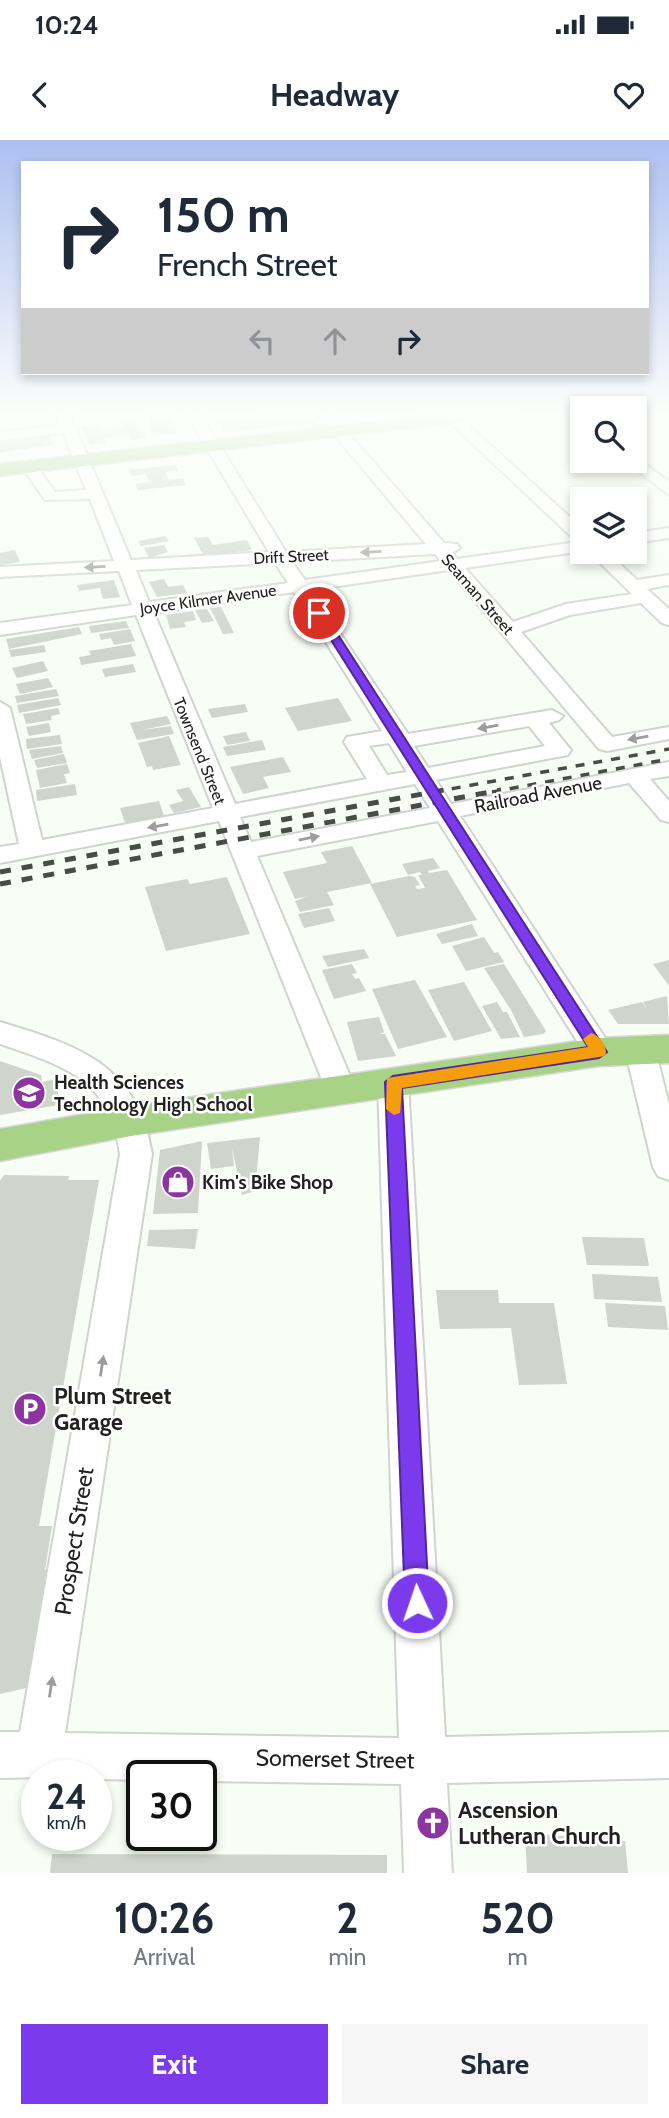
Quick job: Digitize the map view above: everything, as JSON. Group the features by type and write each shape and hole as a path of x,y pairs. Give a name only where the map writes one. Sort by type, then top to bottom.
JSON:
{"main road":[{"path":"0,1145 131,1121 393,1082 599,1052 654,1049"}],"street":[{"path":"48,493 51,497 96,494"},
{"path":"242,493 599,1052"},
{"name":"Seaman Street","path":"391,493 607,744"},
{"path":"534,493 570,526"},
{"name":"Townsend Street","path":"96,494 225,814 341,1090"},
{"path":"647,536 669,533"},
{"name":"Drift Street","path":"0,572 280,556 570,545"},
{"name":"Joyce Kilmer Avenue","path":"0,629 570,547"},
{"path":"610,564 669,619"},
{"path":"509,630 669,580"},
{"path":"570,594 637,589"},
{"path":"0,708 10,789 32,849"},
{"path":"382,785 355,742 400,738 579,711"},
{"path":"0,855 560,750 534,719"},
{"name":"Railroad Avenue","path":"607,744 669,733"},
{"path":"457,743 473,766"},
{"name":"Railroad Avenue","path":"242,851 669,769"},
{"path":"635,776 667,811"},
{"name":"Prospect Street","path":"0,1033 54,1051 86,1066 115,1090 126,1105 136,1154 20,1755"},
{"path":"654,1049 669,1167"},
{"path":"393,1082 428,1873"},
{"name":"Somerset Street","path":"20,1755 424,1760 669,1755"}],"building":[{"path":"165,536 169,541 141,546 138,541"},
{"path":"208,537 213,545 247,540 252,550 204,556 194,538"},
{"path":"164,545 168,552 149,558 144,548"},
{"path":"15,550 20,562 0,565 0,553"},
{"path":"164,579 168,587 183,585 187,593 157,597 149,582"},
{"path":"114,580 120,597 103,599 100,588 79,591 77,585"},
{"path":"221,607 234,633 223,634 210,608"},
{"path":"207,609 214,621 202,623 195,610"},
{"path":"193,611 196,620 184,622 186,627 170,629 166,615"},
{"path":"126,621 129,628 91,633 89,626"},
{"path":"79,627 82,634 9,649 6,639"},
{"path":"130,629 135,641 114,645 111,638 101,640 99,634"},
{"path":"131,644 136,656 81,665 79,657 91,655 89,651"},
{"path":"44,645 46,652 11,657 9,650"},
{"path":"43,661 48,671 17,678 12,668"},
{"path":"133,664 136,672 105,677 102,669"},
{"path":"48,678 53,687 20,694 16,684"},
{"path":"56,689 59,696 17,703 15,696"},
{"path":"58,698 61,705 19,713 17,705"},
{"path":"338,698 352,721 298,731 285,708"},
{"path":"245,704 248,712 212,718 208,709"},
{"path":"58,708 60,714 51,716 52,720 26,724 23,714"},
{"path":"167,716 171,724 142,730 171,726 174,734 137,740 130,723"},
{"path":"49,723 51,732 29,736 26,727"},
{"path":"246,732 250,741 227,745 223,736"},
{"path":"60,735 62,744 27,749 26,739"},
{"path":"169,736 181,765 153,770 152,766 147,767 138,743"},
{"path":"262,740 266,750 227,756 223,747"},
{"path":"61,746 63,753 32,759 29,750"},
{"path":"64,754 67,763 37,768 34,760"},
{"path":"283,757 291,772 263,777 269,788 243,794 230,767"},
{"path":"67,764 70,773 64,774 67,783 40,788 36,770"},
{"path":"75,784 77,795 37,801 36,790"},
{"path":"189,787 201,807 174,813 169,805 183,801 176,790"},
{"path":"159,801 164,816 125,823 120,808"},
{"path":"352,846 372,883 327,892 334,905 300,912 295,901 309,896 295,899 283,872 327,863 321,852"},
{"path":"433,858 440,868 428,871 429,873 447,870 477,920 397,937 370,884 409,876 415,877 420,885 415,886 417,889 425,888 418,875 422,875 420,872 408,875 402,864"},
{"path":"227,877 250,934 166,951 145,887 187,879 190,884"},
{"path":"329,908 335,921 304,928 298,914"},
{"path":"472,924 478,936 442,944 436,934"},
{"path":"484,937 494,953 498,952 504,962 466,971 452,946"},
{"path":"364,949 369,958 328,967 322,956"},
{"path":"669,960 669,986 653,964"},
{"path":"352,964 357,973 352,974 355,979 359,978 366,991 334,999 322,970"},
{"path":"504,964 546,1031 543,1034 524,1037 511,1010 484,968"},
{"path":"415,980 447,1037 398,1049 372,989"},
{"path":"464,982 492,1031 454,1041 428,990"},
{"path":"667,996 669,1024 618,1024 608,1010 642,1002 647,1009 643,1002"},
{"path":"497,1002 503,1012 507,1012 520,1037 501,1039 482,1006"},
{"path":"379,1017 384,1032 380,1034 385,1034 396,1056 358,1061 347,1022"},
{"name":"Health Sciences Technology High School","path":"0,1061 41,1075 42,1082 57,1079 59,1105 0,1115"},
{"path":"260,1137 255,1191 242,1195 232,1148 234,1166 211,1169 207,1143"},
{"name":"Kim's Bike Shop","path":"202,1141 198,1213 153,1214 160,1150"},
{"path":"4,1175 69,1176 68,1180 99,1180 39,1526 52,1526 45,1570 56,1570 35,1686 0,1694 0,1181"},
{"path":"198,1229 195,1249 147,1246 149,1230"},
{"path":"582,1237 644,1238 649,1266 587,1265"},
{"path":"592,1274 658,1277 662,1302 594,1299"},
{"path":"436,1290 498,1290 499,1303 554,1303 567,1384 519,1385 511,1328 440,1329"},
{"path":"605,1303 665,1306 668,1330 608,1327"},
{"path":"525,1833 625,1841 628,1873 527,1873"},
{"path":"52,1854 387,1855 387,1873 50,1873"}],"railway":[{"path":"434,792 669,749"},
{"path":"492,792 669,759"},
{"path":"0,872 444,790"},
{"path":"0,884 501,790"}],"slow traffic":[{"path":"394,1109 393,1082 599,1052 591,1039"}],"place":[{"name":"Health Sciences Technology High School","path":"29,1093"},
{"name":"Kim's Bike Shop","path":"178,1182"},
{"name":"Plum Street Garage","path":"30,1409"},
{"name":"Ascension Lutheran Church","path":"433,1823"}],"route":[{"path":"319,613 599,1052 393,1082 417,1603"}]}
